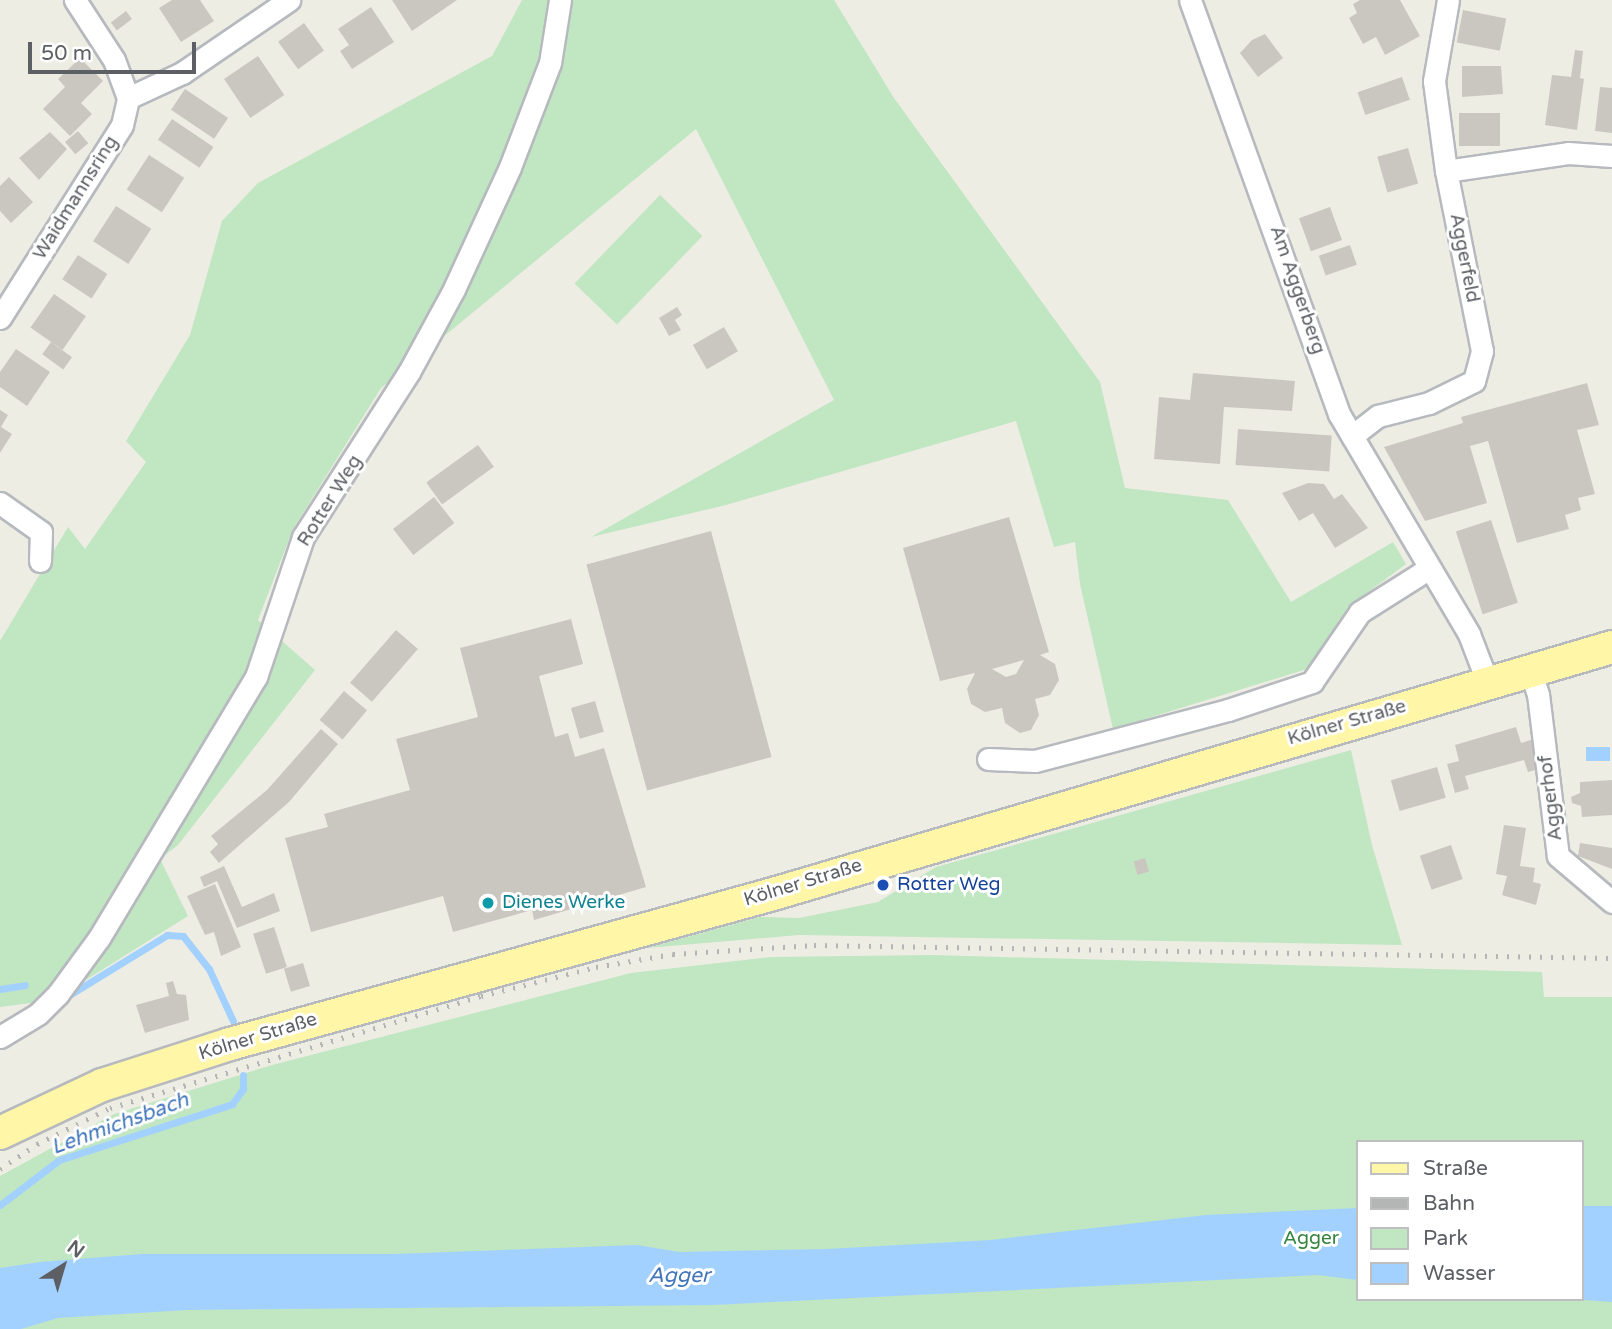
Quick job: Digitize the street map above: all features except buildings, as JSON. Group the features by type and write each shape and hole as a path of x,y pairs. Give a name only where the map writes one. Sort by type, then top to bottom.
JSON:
{"main road":[{"name":"Kölner Straße","path":"0,1133 102,1085 230,1044 773,894 1488,681 1612,647"}],"street":[{"path":"75,0 114,60 128,99 182,73 289,0"},
{"name":"Rotter Weg","path":"0,1037 48,1004 99,938 256,677 303,537 409,372 454,289 510,167 550,63 560,0"},
{"name":"Am Aggerberg","path":"1190,0 1339,414 1428,569 1469,634 1488,681"},
{"name":"Aggerfeld","path":"1352,436 1378,416 1429,403 1474,381 1482,351 1446,171 1434,81 1448,0"},
{"name":"Waidmannsring","path":"0,318 122,125 128,99"},
{"path":"1446,171 1568,153 1612,156"},
{"path":"0,503 41,532 40,561"},
{"path":"988,759 1035,761 1228,710 1312,682 1360,612 1428,569"},
{"name":"Aggerhof","path":"1530,670 1538,694 1558,856 1612,902"}],"green space":[{"path":"522,0 834,0 894,98 1100,382 1125,488 1228,500 1291,602 1393,542 1406,564 1348,607 1307,669 1113,729 1080,584 1075,542 1054,547 1016,421 726,505 591,537 834,400 696,129 381,388 293,529 258,620 315,670 178,845 160,859 188,916 73,988 39,1002 0,1007 0,641 68,527 85,549 146,462 126,441 190,335 222,221 258,183 492,56"},
{"path":"660,195 702,236 617,324 575,283"},
{"path":"1351,750 1372,845 1402,945 799,935 647,948 760,917 799,918 878,902 936,867"},
{"path":"932,955 1542,972 1544,997 1612,997 1612,1329 0,1329 0,1176 114,1114 272,1065 631,973 771,957"}],"water":[{"path":"1586,747 1610,747 1610,761 1586,761"},
{"path":"1584,1206 1612,1206 1612,1302 1584,1300"},
{"name":"Agger","path":"1356,1208 1356,1280 1318,1275 713,1305 187,1310 58,1318 21,1329 0,1329 0,1268 40,1262 142,1254 393,1254 637,1245 679,1252 826,1249 991,1240 1206,1215"}],"waterway":[{"name":"Lehmichsbach","path":"66,997 167,935 183,936 209,969 233,1021"},
{"name":"Lehmichsbach","path":"0,989 25,985"},
{"name":"Lehmichsbach","path":"0,1205 59,1160 232,1104 243,1089 243,1075"}],"railway":[{"path":"0,1169 37,1144 110,1108 481,996 596,967 673,954 814,945 1612,958"}],"place":[{"name":"Rotter Weg","path":"883,885"},
{"name":"Dienes Werke","path":"488,903"}]}
